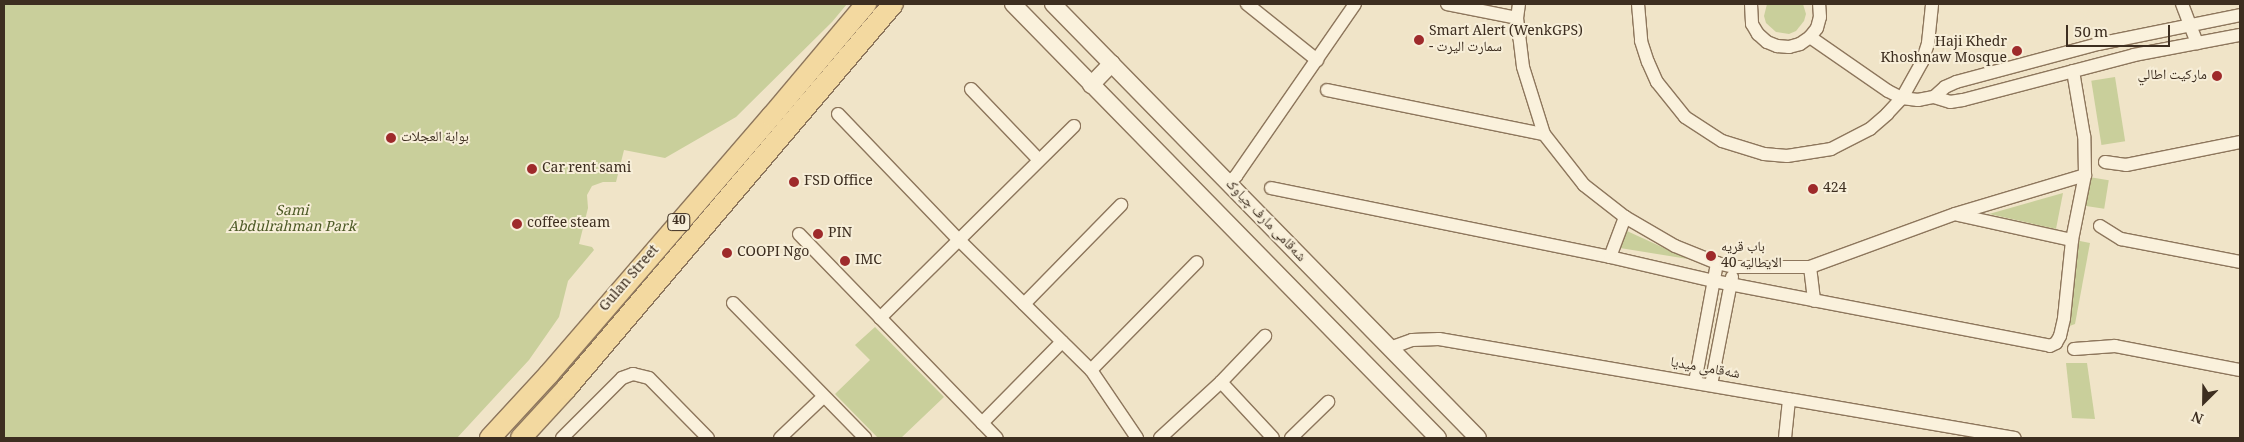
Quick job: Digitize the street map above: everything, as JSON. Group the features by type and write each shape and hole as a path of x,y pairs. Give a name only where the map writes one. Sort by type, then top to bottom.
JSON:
{"main road":[{"name":"Gulan Street","path":"490,438 549,374 866,4"},
{"name":"Gulan Street","path":"521,438 566,389 893,4"}],"street":[{"name":"شەقامی مارف چیاوک","path":"1014,4 1091,85 1438,438"},
{"name":"شەقامی مارف چیاوک","path":"1053,4 1478,438"},
{"path":"1247,4 1317,60"},
{"path":"1228,183 1236,176 1355,4"},
{"path":"1447,4 1517,18"},
{"path":"1518,4 1517,18 1523,67 1544,134 1584,185 1625,217 1675,246 1717,263 1734,267 1810,267 1955,214 2085,176"},
{"path":"1638,4 1641,41 1648,62 1670,100 1703,130 1722,141 1764,154 1787,156 1831,149 1870,129 1888,114 1902,98 1922,62 1928,42 1932,4"},
{"path":"1751,4 1752,24 1758,34 1767,42 1789,47 1800,44 1810,37 1817,28 1820,17 1819,4"},
{"path":"2182,4 2197,43"},
{"path":"1934,97 1945,87 1956,82 2098,44 2240,15"},
{"path":"1810,37 1888,91 1902,98 1918,100 1934,97 1950,102 2134,55 2240,35"},
{"path":"1091,85 1112,63"},
{"path":"1271,188 1610,257 1730,285 2050,346 2056,343 2060,336 2072,240 2085,176 2084,136 2073,71"},
{"path":"971,89 1039,160"},
{"path":"1327,90 1544,134"},
{"path":"838,114 958,239 1091,370 1137,438"},
{"path":"880,318 1074,126"},
{"path":"2105,162 2126,165 2240,142"},
{"path":"2217,146 2240,151"},
{"path":"1024,304 1122,205"},
{"path":"1955,214 2072,240"},
{"path":"1610,257 1625,217"},
{"path":"2100,226 2121,239 2240,262"},
{"path":"799,234 997,438"},
{"path":"1091,370 1197,262"},
{"path":"1695,382 1717,263"},
{"path":"1711,385 1734,267"},
{"path":"1810,267 1814,301"},
{"path":"733,303 865,438"},
{"path":"1160,438 1221,382 1265,336"},
{"name":"شەقامی میدیا","path":"1390,348 1412,340 1439,339 2015,438"},
{"path":"982,423 1062,342"},
{"path":"2074,349 2115,346 2240,370"},
{"path":"562,438 622,378 633,374 649,378 700,435"},
{"path":"1221,382 1273,438"},
{"path":"780,438 823,397"},
{"path":"1784,438 1789,398"},
{"path":"1291,438 1328,402"}],"green space":[{"name":"Sami Abdulrahman Park","path":"4,4 847,4 832,22 736,117 665,158 624,150 616,182 603,182 592,186 587,195 588,208 579,244 592,247 594,250 568,281 559,317 529,360 457,438 4,438"},
{"path":"1767,4 1803,4 1806,14 1804,21 1796,31 1789,34 1776,32 1766,23 1764,16"},
{"path":"2115,77 2125,141 2101,145 2091,81"},
{"path":"2089,177 2109,180 2104,209 2084,206"},
{"path":"2063,193 2056,229 1989,214"},
{"path":"1627,231 1688,259 1620,248"},
{"path":"2075,240 2090,243 2075,324 2064,328"},
{"path":"875,327 944,397 901,438 878,438 835,394 870,360 855,345"},
{"path":"2066,363 2087,363 2095,419 2072,418"}],"place":[{"name":"Smart Alert (WenkGPS) - سمارت اليرت","path":"1419,40"},
{"name":"Haji Khedr Khoshnaw Mosque","path":"2017,51"},
{"name":"ماركيت اطالي","path":"2217,76"},
{"name":"بوابة العجلات","path":"391,138"},
{"name":"Car rent sami","path":"532,169"},
{"name":"FSD Office","path":"794,182"},
{"name":"424","path":"1813,189"},
{"name":"coffee steam","path":"517,224"},
{"name":"PIN","path":"818,234"},
{"name":"COOPI Ngo","path":"727,253"},
{"name":"باب قريه الايطاليه 40","path":"1711,256"},
{"name":"IMC","path":"845,261"}]}
